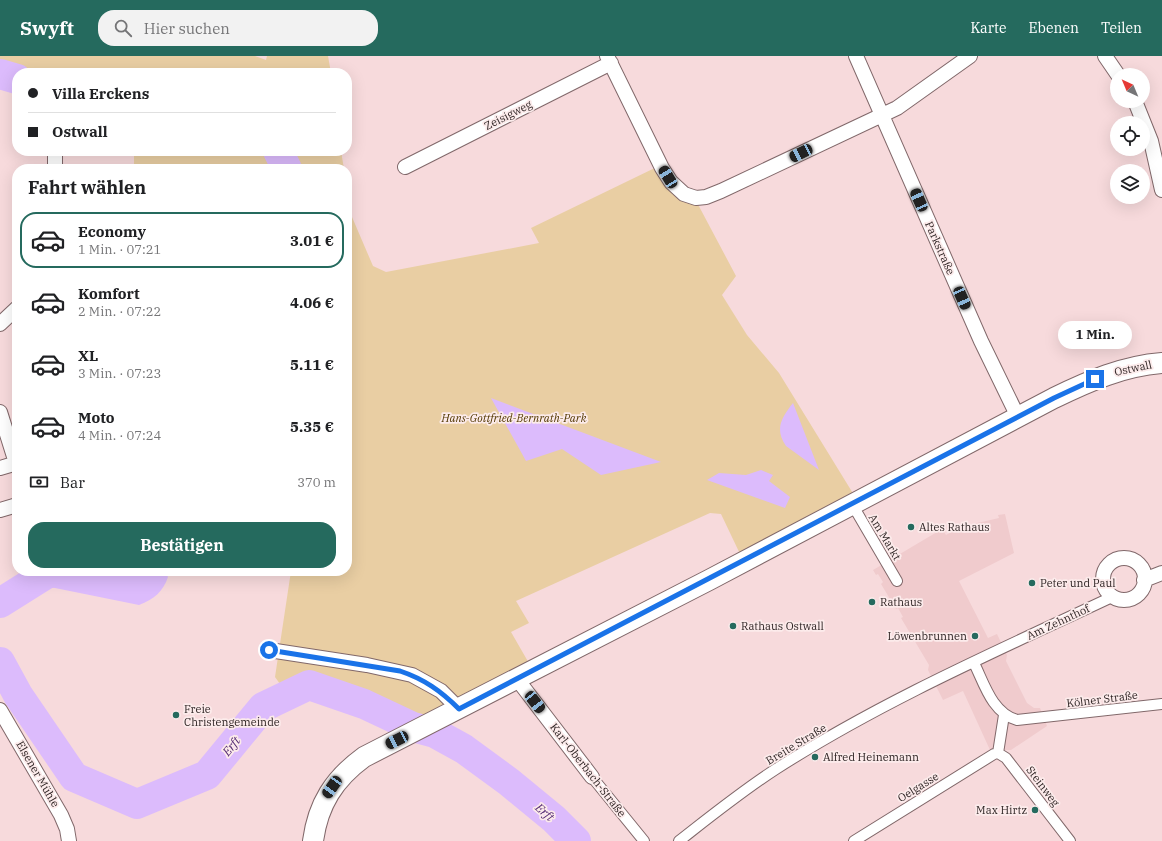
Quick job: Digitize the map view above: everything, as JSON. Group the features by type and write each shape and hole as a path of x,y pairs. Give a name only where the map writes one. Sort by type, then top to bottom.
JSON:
{"main road":[{"name":"Ostwall","path":"313,841 316,824 322,805 339,779 364,757 517,679 1018,417 1095,379 1127,368 1162,363"}],"street":[{"name":"Parkstraße","path":"856,56 981,341 1018,417"},
{"path":"609,60 662,168 674,185 688,196 701,198 714,194 897,108 970,56"},
{"path":"1104,56 1113,68"},
{"name":"Zeisigweg","path":"405,167 609,60"},
{"path":"1138,108 1152,141 1162,190"},
{"path":"0,324 12,313"},
{"path":"0,412 12,448"},
{"path":"0,468 12,464"},
{"name":"Am Markt","path":"852,504 897,581"},
{"path":"0,510 12,506"},
{"path":"1112,597 1104,586 1104,572 1113,562 1119,559 1131,560 1141,568 1144,580 1162,573"},
{"name":"Am Zehnthof","path":"974,663 1112,597 1124,600 1136,596 1143,586 1144,580"},
{"path":"269,650 400,671 417,677 432,685 459,709"},
{"path":"974,663 990,696 1004,714 996,753"},
{"name":"Breite Straße","path":"679,841 720,808 776,769 859,721 974,663"},
{"name":"Karl-Oberbach-Straße","path":"517,679 592,777 644,841"},
{"name":"Kölner Straße","path":"1004,714 1016,720 1162,704"},
{"name":"Elsener Mühle","path":"0,710 61,815 67,829 69,841"},
{"name":"Oelgasse","path":"854,841 996,753"},
{"name":"Steinweg","path":"996,753 1006,758 1070,841"}],"shaded area":[{"path":"491,398 661,462 601,475 562,449 526,461"},
{"path":"793,403 819,470 786,446 782,440 780,434 781,423"},
{"path":"761,470 773,475 769,481 790,497 785,508 707,480 719,473 746,475"},
{"path":"1005,514 1014,553 959,581 988,638 997,634 1007,655 1006,661 1027,703 1034,708 1040,708 1047,726 1011,750 990,750 963,691 943,700 928,670 929,665 901,618 903,617 898,608 896,609 881,584 883,582 878,574 876,575 873,570 942,529 946,535 960,527 999,518 998,515"},
{"path":"32,576 168,577 161,591 139,605 55,588 42,587"}],"green space":[{"path":"0,56 255,56 266,60 267,56 328,56 330,68 12,68 12,91 0,88"},
{"path":"134,156 342,156 343,164 134,164"},
{"name":"Hans-Gottfried-Bernrath-Park","path":"663,164 693,195 736,276 722,295 747,335 779,373 854,495 741,556 721,514 710,513 516,601 529,623 511,632 530,665 414,726 311,684 288,695 275,677 290,576 352,576 352,217 373,266 386,272 539,243 531,228"}],"waterway":[{"name":"Erft","path":"0,74 12,78"},
{"name":"Erft","path":"280,156 284,164"},
{"name":"Erft","path":"0,603 43,576"},
{"name":"Erft","path":"0,662 18,695 74,777 137,804 207,775 263,707 309,685 364,704 413,727 435,733 464,749 509,782 554,819 576,841"}],"place":[{"name":"Altes Rathaus","path":"911,527"},
{"name":"Peter und Paul","path":"1032,583"},
{"name":"Rathaus","path":"872,602"},
{"name":"Rathaus Ostwall","path":"733,626"},
{"name":"Löwenbrunnen","path":"975,636"},
{"name":"Freie Christengemeinde","path":"176,715"},
{"name":"Alfred Heinemann","path":"815,757"},
{"name":"Max Hirtz","path":"1035,810"}],"route":[{"path":"269,650 322,657 400,671 417,677 432,685 441,691 459,709 700,585 1054,398 1095,379"}]}
